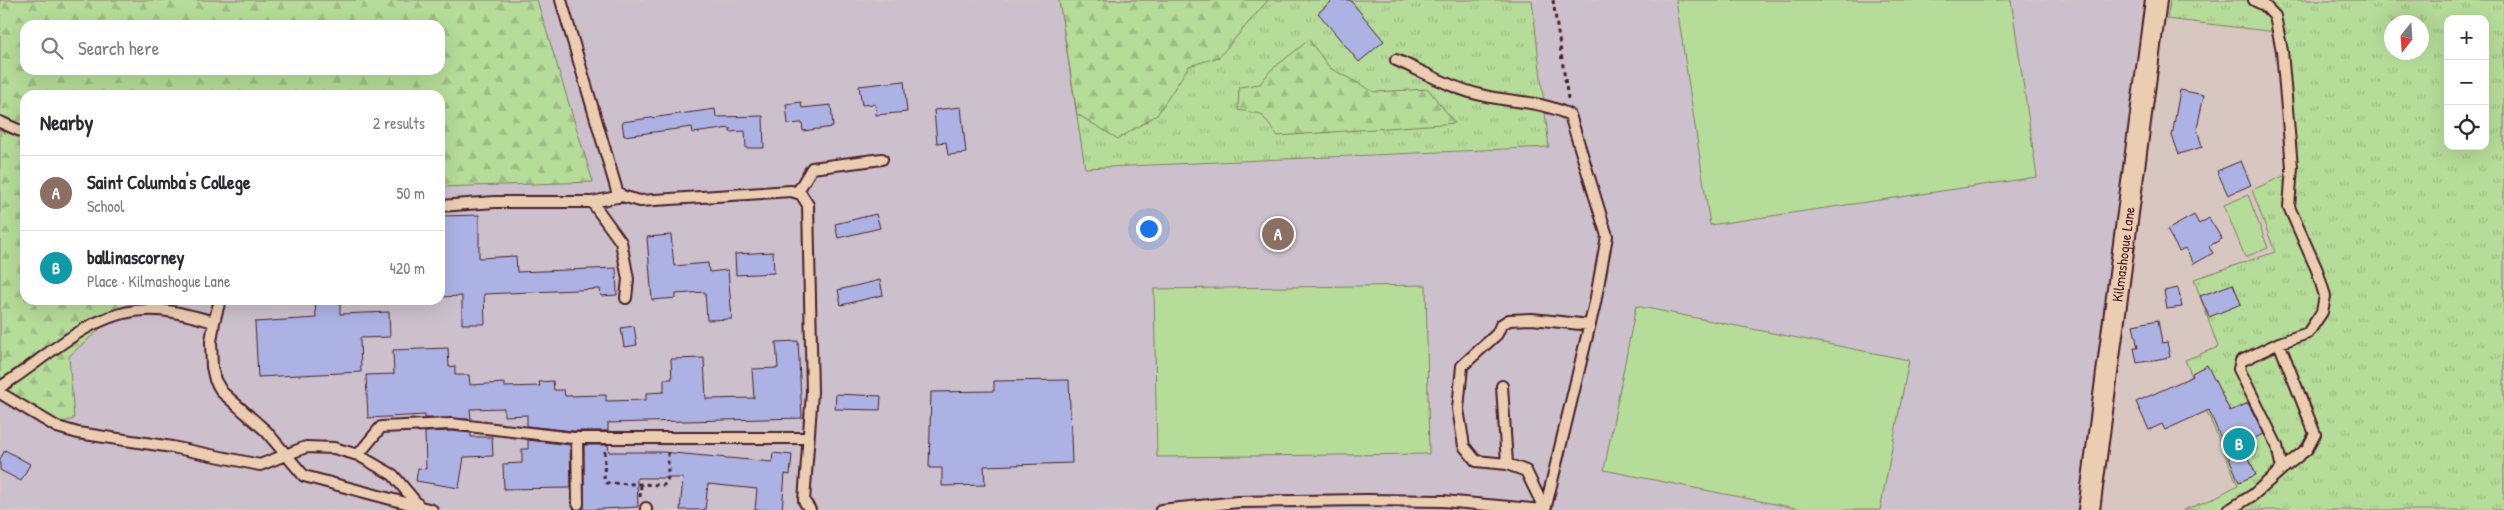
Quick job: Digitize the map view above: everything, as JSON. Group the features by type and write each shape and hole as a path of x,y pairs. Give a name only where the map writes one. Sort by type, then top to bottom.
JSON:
{"street":[{"name":"Kilmashogue Lane","path":"2089,510 2156,0"}],"lane":[{"path":"561,0 618,191 622,196"},
{"path":"2254,0 2264,5 2276,16 2282,51 2292,167 2289,207 2317,270 2325,296 2322,312 2308,333 2279,342 2244,357 2239,369 2277,446 2282,469"},
{"path":"1396,60 1436,79 1481,95 1551,106 1570,115 1607,236 1590,325 1545,510"},
{"path":"0,122 20,131"},
{"path":"796,193 812,168 882,159"},
{"path":"445,206 495,202 592,202 622,196 640,201 791,191 801,194 808,205 812,392 804,501 810,510"},
{"path":"592,202 622,242 628,279 626,298"},
{"path":"219,305 214,322 210,354 215,380 230,401 266,430 304,476 432,510"},
{"path":"0,387 79,331 120,313 159,310 214,322"},
{"path":"1545,510 1526,471 1507,464 1476,461 1464,446 1458,409 1462,366 1486,346 1497,334 1501,326 1509,320 1532,319 1590,325"},
{"path":"2228,510 2253,495 2307,449 2315,434 2279,342"},
{"path":"1502,386 1507,464"},
{"path":"0,393 57,428 78,434 147,442 260,465 306,447 334,448 358,455 393,475 419,506"},
{"path":"358,455 381,427 451,424 577,438 808,438"},
{"path":"577,438 578,504"},
{"path":"1161,510 1238,502 1375,500 1443,501 1545,510"}],"path":[{"path":"1553,0 1570,115"},
{"path":"605,438 604,480 607,483 641,485 668,484 668,438"},
{"path":"641,485 644,506"}],"shaded area":[{"path":"0,0 1059,0 1085,168 1549,147 1532,0 2142,0 2102,358 2080,510 0,510"}],"green space":[{"path":"0,0 537,0 593,182 445,187 445,90 20,90 20,305 127,305 69,356 74,419 51,425 9,395 0,400"},
{"path":"1059,0 1532,0 1549,147 1085,168"},
{"path":"1059,0 1268,0 1219,57 1189,66 1157,115 1118,139 1077,114"},
{"path":"1676,0 2011,0 2037,177 1710,225"},
{"path":"2170,0 2504,0 2504,510 2183,510 2210,500 2238,485 2185,360 2218,347 2194,279 2275,252 2252,190 2288,174 2276,32 2167,19"},
{"path":"1309,40 1330,68 1374,92 1428,89 1455,123 1278,136 1261,114 1238,110 1239,87 1260,84 1271,70"},
{"path":"2248,195 2268,248 2245,257 2224,205"},
{"path":"1426,285 1429,454 1157,457 1154,289"},
{"path":"1636,306 1909,360 1880,510 1805,510 1604,470"}],"building":[{"path":"1333,0 1350,0 1384,41 1359,62 1318,13"},
{"path":"904,81 907,112 876,115 875,104 862,105 859,86"},
{"path":"2180,90 2204,95 2197,128 2202,147 2179,154 2172,136"},
{"path":"801,102 802,108 831,105 833,127 803,131 802,123 788,124 786,104"},
{"path":"961,107 966,153 948,155 946,142 937,143 934,110"},
{"path":"715,109 716,117 763,116 764,148 746,148 745,131 730,132 730,128 693,133 692,127 624,136 622,122"},
{"path":"2241,161 2251,185 2228,195 2217,171"},
{"path":"876,214 880,228 838,238 835,224"},
{"path":"479,215 479,258 516,256 517,272 616,268 617,295 601,296 600,289 484,294 485,324 462,324 462,296 445,297 445,216"},
{"path":"2194,215 2199,224 2209,218 2222,239 2209,246 2213,253 2194,264 2185,248 2179,251 2167,230"},
{"path":"671,235 674,266 708,263 709,272 728,270 732,319 707,320 705,292 676,294 676,298 652,300 647,237"},
{"path":"773,252 774,273 736,275 735,254"},
{"path":"880,280 883,295 841,305 838,290"},
{"path":"2233,284 2241,304 2209,317 2200,296"},
{"path":"2178,288 2182,307 2167,309 2164,291"},
{"path":"315,305 340,305 340,314 389,312 390,337 360,338 361,372 258,377 255,322 316,318"},
{"path":"2158,320 2162,343 2167,342 2170,357 2137,363 2134,348 2138,348 2133,325"},
{"path":"634,326 637,345 624,347 621,328"},
{"path":"798,341 802,418 608,423 608,431 573,431 527,426 527,415 504,416 504,408 470,409 471,419 425,418 425,415 368,418 366,375 394,374 393,350 448,348 449,367 455,366 455,375 469,375 470,385 505,383 505,387 540,386 539,382 553,381 554,390 564,390 565,396 606,395 606,401 646,400 646,393 664,392 664,379 672,379 671,359 704,358 706,399 754,398 752,369 778,368 776,342"},
{"path":"2207,365 2230,411 2248,403 2264,434 2252,439 2257,449 2247,453 2256,475 2239,482 2209,410 2165,430 2162,424 2149,430 2136,402 2193,376 2192,373"},
{"path":"1069,380 1072,463 984,466 985,485 942,486 942,468 929,468 931,392 994,391 994,381"},
{"path":"836,394 881,396 880,410 835,409"},
{"path":"451,431 471,433 471,437 492,437 493,456 464,457 459,488 416,481 418,468 426,469 425,432"},
{"path":"528,440 570,445 571,488 504,489 503,464 522,463 522,449 528,449"},
{"path":"584,445 608,445 609,452 662,452 772,462 773,453 792,455 790,475 785,474 782,510 755,510 757,489 708,484 705,510 680,510 683,478 637,478 638,507 584,510"},
{"path":"5,450 30,464 21,481 0,470 0,459"}],"place":[{"name":"Saint Columba's College","path":"1278,234"},
{"name":"ballinascorney","path":"2239,444"}]}
